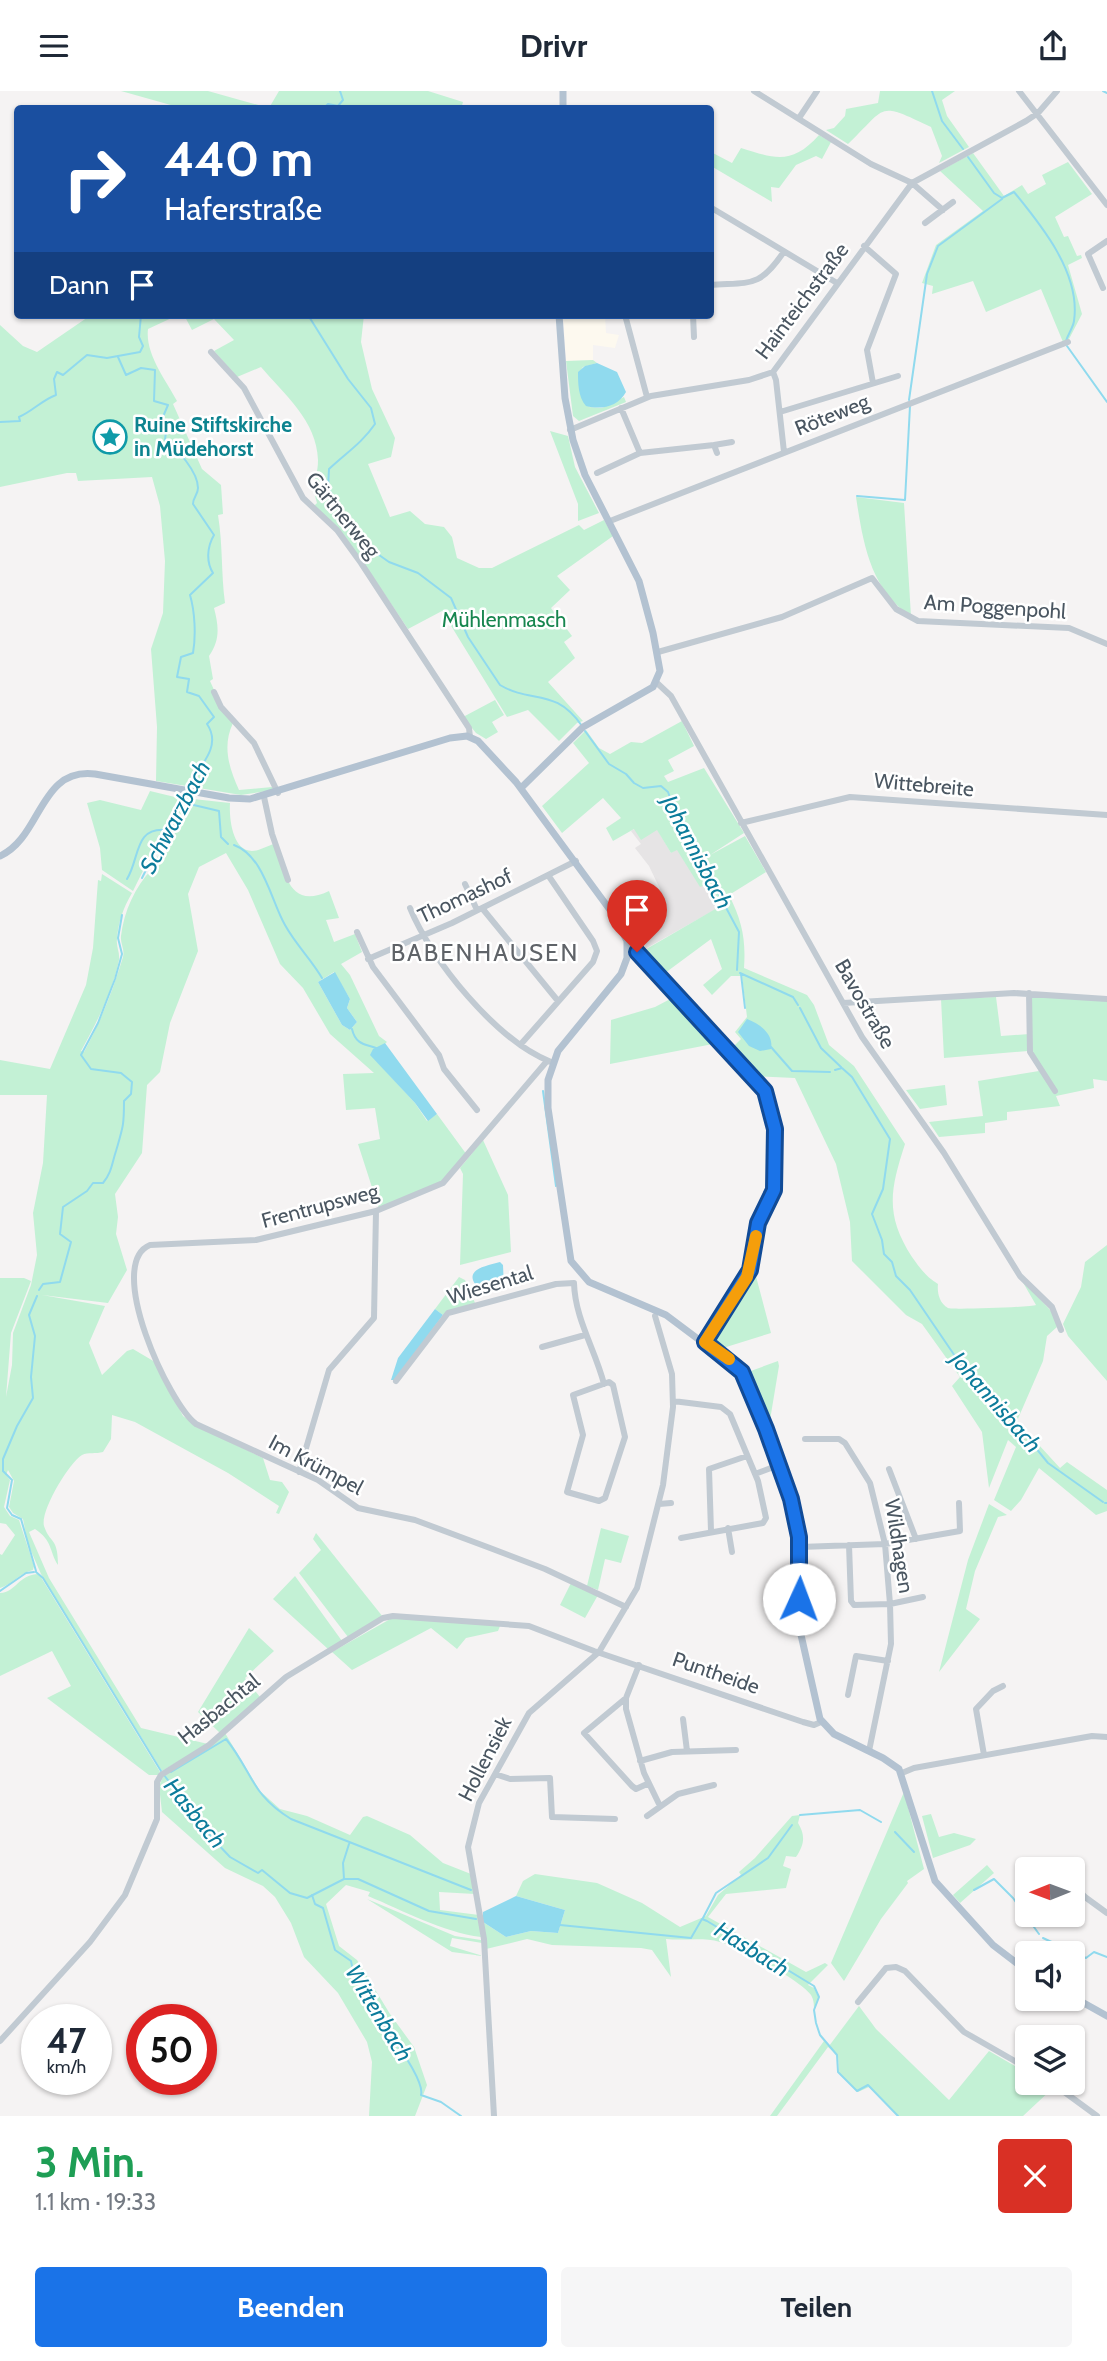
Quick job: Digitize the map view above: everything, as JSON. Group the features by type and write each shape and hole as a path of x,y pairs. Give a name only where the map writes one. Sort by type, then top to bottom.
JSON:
{"main road":[{"path":"521,787 583,727 646,692 656,683 660,670 658,652 639,581 585,475 570,430 559,319"},
{"path":"0,856 15,847 30,829 52,789 74,774 95,774 236,799 264,797 450,738 470,737 486,748 521,787 576,861 620,925 628,952 615,983 550,1062 547,1092 550,1123 569,1254 580,1275 594,1285 666,1315 742,1372 780,1465 793,1506 800,1547 799,1626 821,1722 834,1734 891,1763 902,1773 926,1859 935,1881 993,1945 1015,1962"},
{"path":"1085,2004 1107,2016"}],"street":[{"path":"754,91 864,160 912,183 943,210"},
{"path":"799,118 817,91"},
{"path":"1020,91 1107,205"},
{"name":"Hainteichstraße","path":"570,430 647,397 749,380 773,372 912,183 1038,113 1057,91"},
{"path":"925,223 953,202"},
{"path":"714,210 837,283"},
{"path":"1102,288 1087,254 1107,241"},
{"path":"864,246 893,269 896,279 867,350 873,383"},
{"path":"714,285 760,281 769,274 783,253"},
{"path":"626,319 647,397"},
{"path":"693,319 694,337"},
{"name":"Röteweg","path":"610,521 1067,343"},
{"name":"Gärtnerweg","path":"211,352 244,388 303,498 337,530 469,728 470,737"},
{"path":"773,372 784,452"},
{"path":"780,412 898,376"},
{"path":"621,408 640,453"},
{"path":"597,473 640,453 732,442"},
{"path":"713,445 717,453"},
{"name":"Am Poggenpohl","path":"658,652 782,617 872,578 896,609 918,621 1069,628 1107,644"},
{"name":"Bavostraße","path":"656,683 671,696 878,1062 958,1175 1017,1272 1052,1307 1061,1330"},
{"path":"214,692 221,707 254,743 278,793"},
{"path":"264,797 272,834 288,880"},
{"name":"Wittebreite","path":"741,823 850,797 1107,815"},
{"name":"Thomashof","path":"368,958 480,909 576,861"},
{"path":"521,1044 593,962 597,951 593,940 548,876"},
{"path":"465,884 480,909 558,1001"},
{"path":"410,908 421,936 481,1009 521,1044 550,1062"},
{"path":"357,932 368,958 439,1055 444,1069 477,1110"},
{"path":"628,952 639,953 758,1082 765,1091 775,1129 774,1190 758,1223 750,1270 705,1342"},
{"path":"843,1003 942,995 1029,993 1107,999"},
{"path":"1029,993 1030,1052 1055,1091"},
{"name":"Frentrupsweg","path":"136,1307 139,1254 150,1245 256,1240 376,1212 445,1182 550,1062"},
{"path":"299,1472 329,1370 374,1318 376,1212"},
{"path":"580,1275 574,1283 585,1335 595,1352 604,1384"},
{"name":"Wiesental","path":"396,1381 448,1314 569,1281 574,1283"},
{"name":"Im Krümpel","path":"136,1307 152,1353 189,1419 299,1472 358,1508 415,1520 453,1534 545,1569 626,1607"},
{"name":"Hollensiek","path":"494,2116 484,1939 467,1853 479,1803 529,1713 599,1652 637,1588 666,1471 673,1401 672,1374 655,1316"},
{"path":"542,1347 585,1335"},
{"path":"604,1384 613,1385 625,1437 605,1498 598,1501 567,1492 583,1435 573,1395 604,1384"},
{"path":"673,1401 726,1409 755,1474 766,1521 681,1538"},
{"name":"Wildhagen","path":"805,1439 839,1439 845,1443 870,1483 885,1544 891,1639 869,1751"},
{"path":"711,1531 709,1469 747,1456"},
{"path":"755,1474 780,1465"},
{"path":"889,1469 916,1538"},
{"path":"659,1504 671,1503"},
{"path":"800,1547 885,1544 960,1531 959,1503"},
{"path":"728,1528 732,1552"},
{"path":"849,1545 852,1604 890,1604 923,1597"},
{"name":"Hasbachtal","path":"0,2041 90,1942 125,1895 157,1819 157,1782 163,1774 209,1745 286,1677 383,1618 393,1616 529,1626 599,1652"},
{"name":"Puntheide","path":"599,1652 811,1725 821,1722"},
{"path":"848,1695 856,1656 888,1661"},
{"path":"639,1665 626,1698 584,1733 632,1786 636,1789 648,1784"},
{"path":"984,1755 976,1709 987,1696 1003,1686"},
{"path":"626,1698 640,1761 660,1806"},
{"path":"683,1719 687,1751"},
{"path":"902,1773 1092,1736 1107,1737"},
{"path":"640,1761 687,1751 736,1750"},
{"path":"495,1774 510,1779 550,1778 552,1817 615,1819"},
{"path":"647,1816 678,1794 714,1786"},
{"path":"1085,1897 1107,1913"},
{"path":"858,2003 886,1968 896,1967 905,1971 964,2032 1015,2061"},
{"path":"1068,2095 1097,2116"}],"shaded area":[{"path":"563,319 605,319 606,333 619,335 615,348 593,345 593,360 566,361"},
{"path":"651,819 671,853 677,849 700,886 706,885 718,908 645,949 646,941 632,934 618,913 660,889 649,866 635,848 641,844 631,831"}],"green space":[{"path":"121,91 208,91 258,105 171,105"},
{"path":"279,91 428,91 463,102 462,105 271,105"},
{"path":"880,91 955,91 942,100 947,116 969,147 939,163 942,156 931,127 891,111 877,115 848,144 826,130 834,128 845,116 846,109 878,103"},
{"path":"819,135 831,142 822,159 816,156 796,165 779,188 771,187 772,202 714,168 714,154 732,163 741,148 783,157 809,145"},
{"path":"973,153 1004,196 1022,185 1028,194 1046,184 1042,175 1068,162 1092,194 1055,217 1064,237 1068,236 1077,256 1081,255 1082,258 1068,265 1082,314 1069,339 1063,342 1041,289 986,312 973,281 932,294 933,286 922,283 936,245 983,211 940,171"},
{"path":"85,319 169,319 148,329 150,348 157,367 177,401 173,404 202,469 221,485 223,514 218,515 225,603 214,608 218,633 209,656 213,679 210,681 224,712 233,723 227,749 239,790 272,787 273,790 241,795 156,781 157,727 151,649 163,613 165,561 160,506 152,477 78,481 76,473 67,473 0,487 0,325 23,346 37,352"},
{"name":"Mühlenmasch","path":"186,319 214,319 192,330"},
{"name":"Mühlenmasch","path":"214,319 364,319 361,342 372,389 395,438 391,457 368,464 390,517 410,511 425,524 444,527 452,537 457,558 479,568 492,568 579,525 584,530 604,520 613,536 557,576 570,590 551,608 572,636 564,642 575,658 548,682 583,721 577,723 559,741 528,710 507,717 442,611 408,629 363,562 313,507 317,503 314,489 318,467 316,446 298,409 261,367 237,377 214,351 234,340"},
{"path":"593,360 597,363 583,367 578,374 589,407 602,408 624,397 626,402 579,421 573,416 566,361"},
{"path":"550,431 568,436 575,467 599,513 578,521 578,504"},
{"path":"856,497 904,503 911,616 897,605 877,579 866,548"},
{"path":"495,700 504,715 492,722 498,732 486,739 476,733 463,717"},
{"path":"682,721 694,746 668,760 674,771 664,776 668,782 704,768 744,833 710,855 745,836 766,872 729,895 742,930 744,968 807,995 814,1005 829,1045 854,1066 905,1144 894,1189 897,1228 912,1257 938,1284 942,1303 953,1309 1036,1305 1021,1279 1053,1313 1057,1327 1047,1336 1043,1361 1017,1421 1060,1468 1067,1462 1107,1490 1107,1511 1096,1515 1039,1468 1021,1500 1011,1511 994,1500 1016,1447 1008,1440 989,1488 982,1432 952,1386 960,1377 922,1324 906,1315 852,1261 850,1222 836,1164 795,1078 754,1076 730,1050 741,1039 735,1032 747,1017 742,976 731,976 712,995 703,985 722,969 711,939 661,976 643,951 717,908 705,885 700,887 677,850 671,853 657,830 641,840 634,829 613,841 606,828 621,818 603,798 562,833 542,806 589,763 573,743 586,730 599,748 610,754 631,742 642,743"},
{"path":"150,791 179,798 133,891 102,870 100,848 87,803 100,800 141,810"},
{"path":"184,798 230,803 233,832 245,850 252,851 274,844 286,877 297,892 305,896 316,896 329,891 339,918 326,920 334,942 355,934 362,952 341,964 350,975 379,1036 387,1042 371,1055 415,1103 427,1121 437,1114 467,1155 445,1180 379,1209 358,1144 380,1139 375,1108 346,1110 343,1074 374,1073 330,1034 303,988 280,964 248,890 226,853 199,867 188,894 198,951 170,1023 160,1072 147,1085 142,1153 115,1194 118,1217 116,1234 127,1270 108,1303 42,1295 105,1306 89,1343 102,1375 127,1351 133,1349 155,1362 183,1416 197,1426 263,1458 270,1480 282,1482 289,1492 279,1514 276,1513 279,1506 228,1473 135,1422 112,1415 111,1439 103,1452 84,1454 76,1460 46,1510 44,1526 55,1545 58,1565 45,1538 35,1529 29,1532 49,1578 141,1728 208,1744 162,1771 41,1574 28,1544 23,1519 9,1507 14,1481 8,1470 6,1475 10,1480 4,1507 10,1516 19,1520 34,1566 33,1570 0,1588 0,1554 2,1555 15,1535 6,1524 0,1523 0,1278 24,1278 31,1281 11,1333 6,1397 12,1365 13,1333 31,1285 37,1255 33,1213 43,1163 47,1095 0,1095 0,1060 50,1069 86,985 93,948 98,880 101,881 102,874 132,893 119,927 116,972 103,1007 81,1051 84,1052 106,1005 123,957 121,936 128,909 140,884 152,869","holes":["334,972 350,999 347,1008 357,1022 350,1030 342,1025 318,982"]},
{"path":"1031,995 1107,1001 1107,1081 1093,1079 1094,1088 1056,1096 1060,1106 1007,1112 1007,1120 985,1123 985,1133 939,1137 929,1122 983,1116 978,1081 1039,1071 1028,1051 944,1058 941,999 996,997 1001,1036 1030,1034"},
{"path":"676,996 718,1043 610,1064 611,1020 655,1007"},
{"path":"945,1085 947,1105 920,1109 906,1090"},
{"path":"483,1140 508,1195 511,1252 460,1265 463,1174 460,1168"},
{"path":"1107,1245 1107,1381 1068,1336 1063,1324 1081,1287 1085,1262"},
{"path":"753,1265 771,1333 723,1348 710,1338 748,1280"},
{"path":"459,1277 465,1280 475,1303 443,1315 435,1309"},
{"path":"778,1361 779,1366 770,1420 748,1372"},
{"path":"989,1504 1007,1515 998,1517 975,1571 966,1609 980,1619 939,1672 968,1560"},
{"path":"601,1528 629,1536 621,1563 605,1559 598,1590 587,1586"},
{"path":"316,1533 383,1617 348,1637 299,1573 321,1550 313,1539"},
{"path":"39,1574 160,1772 158,1775 149,1775 47,1698 71,1686 52,1651 0,1676 0,1593 10,1590 26,1577"},
{"path":"295,1576 342,1641 328,1649 273,1599"},
{"path":"571,1583 598,1595 585,1618 560,1605"},
{"path":"392,1618 500,1626 498,1631 466,1638 457,1649 431,1628 352,1670 332,1652"},
{"path":"249,1628 274,1651 245,1678 260,1697 220,1733 198,1712"},
{"path":"225,1733 260,1791 280,1809 307,1816 350,1835 363,1817 367,1816 410,1835 443,1863 471,1874 475,1894 439,1892 440,1910 479,1915 481,1937 438,1926 368,1896 370,1892 346,1885 326,1904 339,1946 357,1960 414,2047 427,2085 415,2116 369,2116 372,2062 367,2042 338,1993 304,1957 291,1923 275,1897 263,1886 225,1868 162,1812 159,1786 163,1777"},
{"path":"904,1792 924,1869 907,1881 844,1981 831,1963"},
{"path":"931,1814 939,1837 954,1833 976,1839 970,1845 933,1858 922,1816"},
{"path":"800,1815 798,1823 803,1836 802,1844 796,1857 786,1856 783,1866 791,1869 786,1888 726,1894 708,1917 806,1972 825,1963 828,1965 808,1985 814,1988 819,1998 814,2011 811,1995 795,1981 754,1957 714,1941 666,1939 671,1977 652,1950 641,1948 552,1945 527,1939 486,1949 483,1922 506,1937 531,1931 558,1933 565,1910 516,1896 523,1881 535,1874 597,1883 642,1903 680,1927 706,1916 718,1895 741,1875 739,1872 792,1816"},
{"path":"987,1865 994,1873 960,1903 953,1895"},
{"path":"367,1899 455,1936 481,1940 482,1943 452,1938 450,1946 483,1956 452,1952"},
{"path":"859,2006 876,2029 949,2100 989,2051 1015,2066 1015,2095 1046,2095 1023,2116 898,2116 869,2087 858,2092 839,2073 838,2056 828,2047 777,2116 770,2116 824,2041 829,2046"}],"water":[{"path":"597,363 617,372 626,392 614,404 597,408 586,406 581,398 578,372 585,366"},
{"path":"335,972 350,999 347,1008 357,1022 350,1030 342,1025 318,982"},
{"path":"747,1019 765,1030 771,1049 760,1051 749,1046 738,1032"},
{"path":"385,1043 437,1114 428,1121 415,1103 370,1055 373,1049"},
{"path":"500,1262 503,1265 504,1288 483,1293 473,1280 475,1271"},
{"path":"435,1309 443,1315 395,1380 391,1380 398,1358"},
{"path":"516,1896 565,1910 558,1933 531,1931 506,1937 483,1922 483,1912"}],"waterway":[{"name":"Johannisbach","path":"339,105 343,100 340,91"},
{"path":"932,91 942,121 963,149"},
{"path":"1103,91 1107,93"},
{"name":"Johannisbach","path":"327,105 333,105"},
{"path":"968,157 994,193 1002,198 1014,192 1057,252 1072,286 1075,303 1073,324 1066,341"},
{"path":"909,400 927,274 938,246 1002,199"},
{"path":"0,422 20,421 19,417 56,395 54,379 57,372 63,375 87,355 107,358 140,352 143,346 139,337 141,319"},
{"name":"Johannisbach","path":"310,319 348,379 371,408 375,424 329,469 328,488 362,543 389,562 418,573 451,598 468,637 500,685 512,691 553,701 572,714 582,726"},
{"path":"1067,346 1107,402"},
{"name":"Schwarzbach","path":"118,357 126,375 141,368 155,370 154,401 168,405 162,419 167,423 165,440 181,454 195,475 198,488 193,504 214,535 208,554 213,573 190,595 195,624 193,653 181,657 177,677 189,679 187,692 199,696 214,717 207,724 211,733 211,749 187,787"},
{"path":"857,496 905,500 910,406"},
{"name":"Johannisbach","path":"585,731 609,764 626,774 634,783 643,788 661,786 668,792 676,814 739,932 737,970"},
{"name":"Schwarzbach","path":"142,878 185,792"},
{"path":"181,802 219,811 221,837 228,844"},
{"path":"127,879 143,839 148,833 166,830"},
{"path":"234,845 253,859 260,869 285,925 322,978"},
{"name":"Schwarzbach","path":"39,1290 43,1284 60,1282 71,1242 60,1234 63,1207 87,1191 93,1183 103,1183 106,1179 122,1131 124,1101 131,1094 132,1082 121,1073 91,1069 81,1055 98,1023 115,979 122,954 118,938 122,915"},
{"path":"740,973 793,997 798,1005"},
{"name":"Johannisbach","path":"741,974 745,1008"},
{"path":"800,1008 821,1048 841,1067"},
{"path":"352,1029 356,1039 378,1049"},
{"name":"Johannisbach","path":"771,1047 792,1071 830,1072"},
{"name":"Johannisbach","path":"835,1070 842,1068 852,1077 890,1139 883,1189 872,1214 882,1240 884,1254 892,1262 896,1276 910,1290 974,1384 1000,1404 1048,1463 1103,1502"},
{"path":"543,1091 556,1186"},
{"name":"Schwarzbach","path":"36,1571 21,1519 12,1515 7,1508 12,1480 3,1471 3,1459 33,1398 31,1377 35,1336 29,1315 37,1296"},
{"name":"Schwarzbach","path":"0,1591 26,1573 34,1572"},
{"name":"Hasbach","path":"36,1572 43,1578 161,1771"},
{"path":"796,1605 797,1578"},
{"path":"171,1772 226,1739 260,1792 291,1819 471,1890"},
{"name":"Hasbach","path":"164,1775 230,1857 258,1873 262,1870 290,1893 307,1898 344,1879 358,1879 429,1911 476,1919"},
{"path":"800,1815 860,1810 881,1822"},
{"path":"703,1918 716,1893 768,1858 792,1825"},
{"path":"895,1832 914,1852"},
{"path":"344,1879 343,1863 349,1844"},
{"path":"974,1890 994,1879 1013,1898 1039,1934"},
{"name":"Wittenbach","path":"312,1895 315,1904 323,1908 335,1950 351,1961 364,1994 413,2070 420,2084 421,2095 441,2102 461,2116"},
{"name":"Hasbach","path":"560,1925 691,1938 702,1919 707,1921 814,1986 819,1997 814,2010 816,2023 820,2035 837,2055 838,2072 857,2091 868,2085 898,2116"},
{"path":"1043,1938 1086,1958 1094,1952 1107,1957"}],"slow traffic":[{"path":"729,1359 705,1342 742,1288 753,1259 756,1236"}],"place":[{"name":"Ruine Stiftskirche in Müdehorst","path":"110,437"}],"district":[{"name":"BABENHAUSEN","path":"485,953"}],"route":[{"path":"637,952 758,1082 765,1091 775,1129 777,1146 774,1190 758,1223 750,1270 742,1288 705,1342 742,1372 780,1465 799,1537 799,1599"}]}
